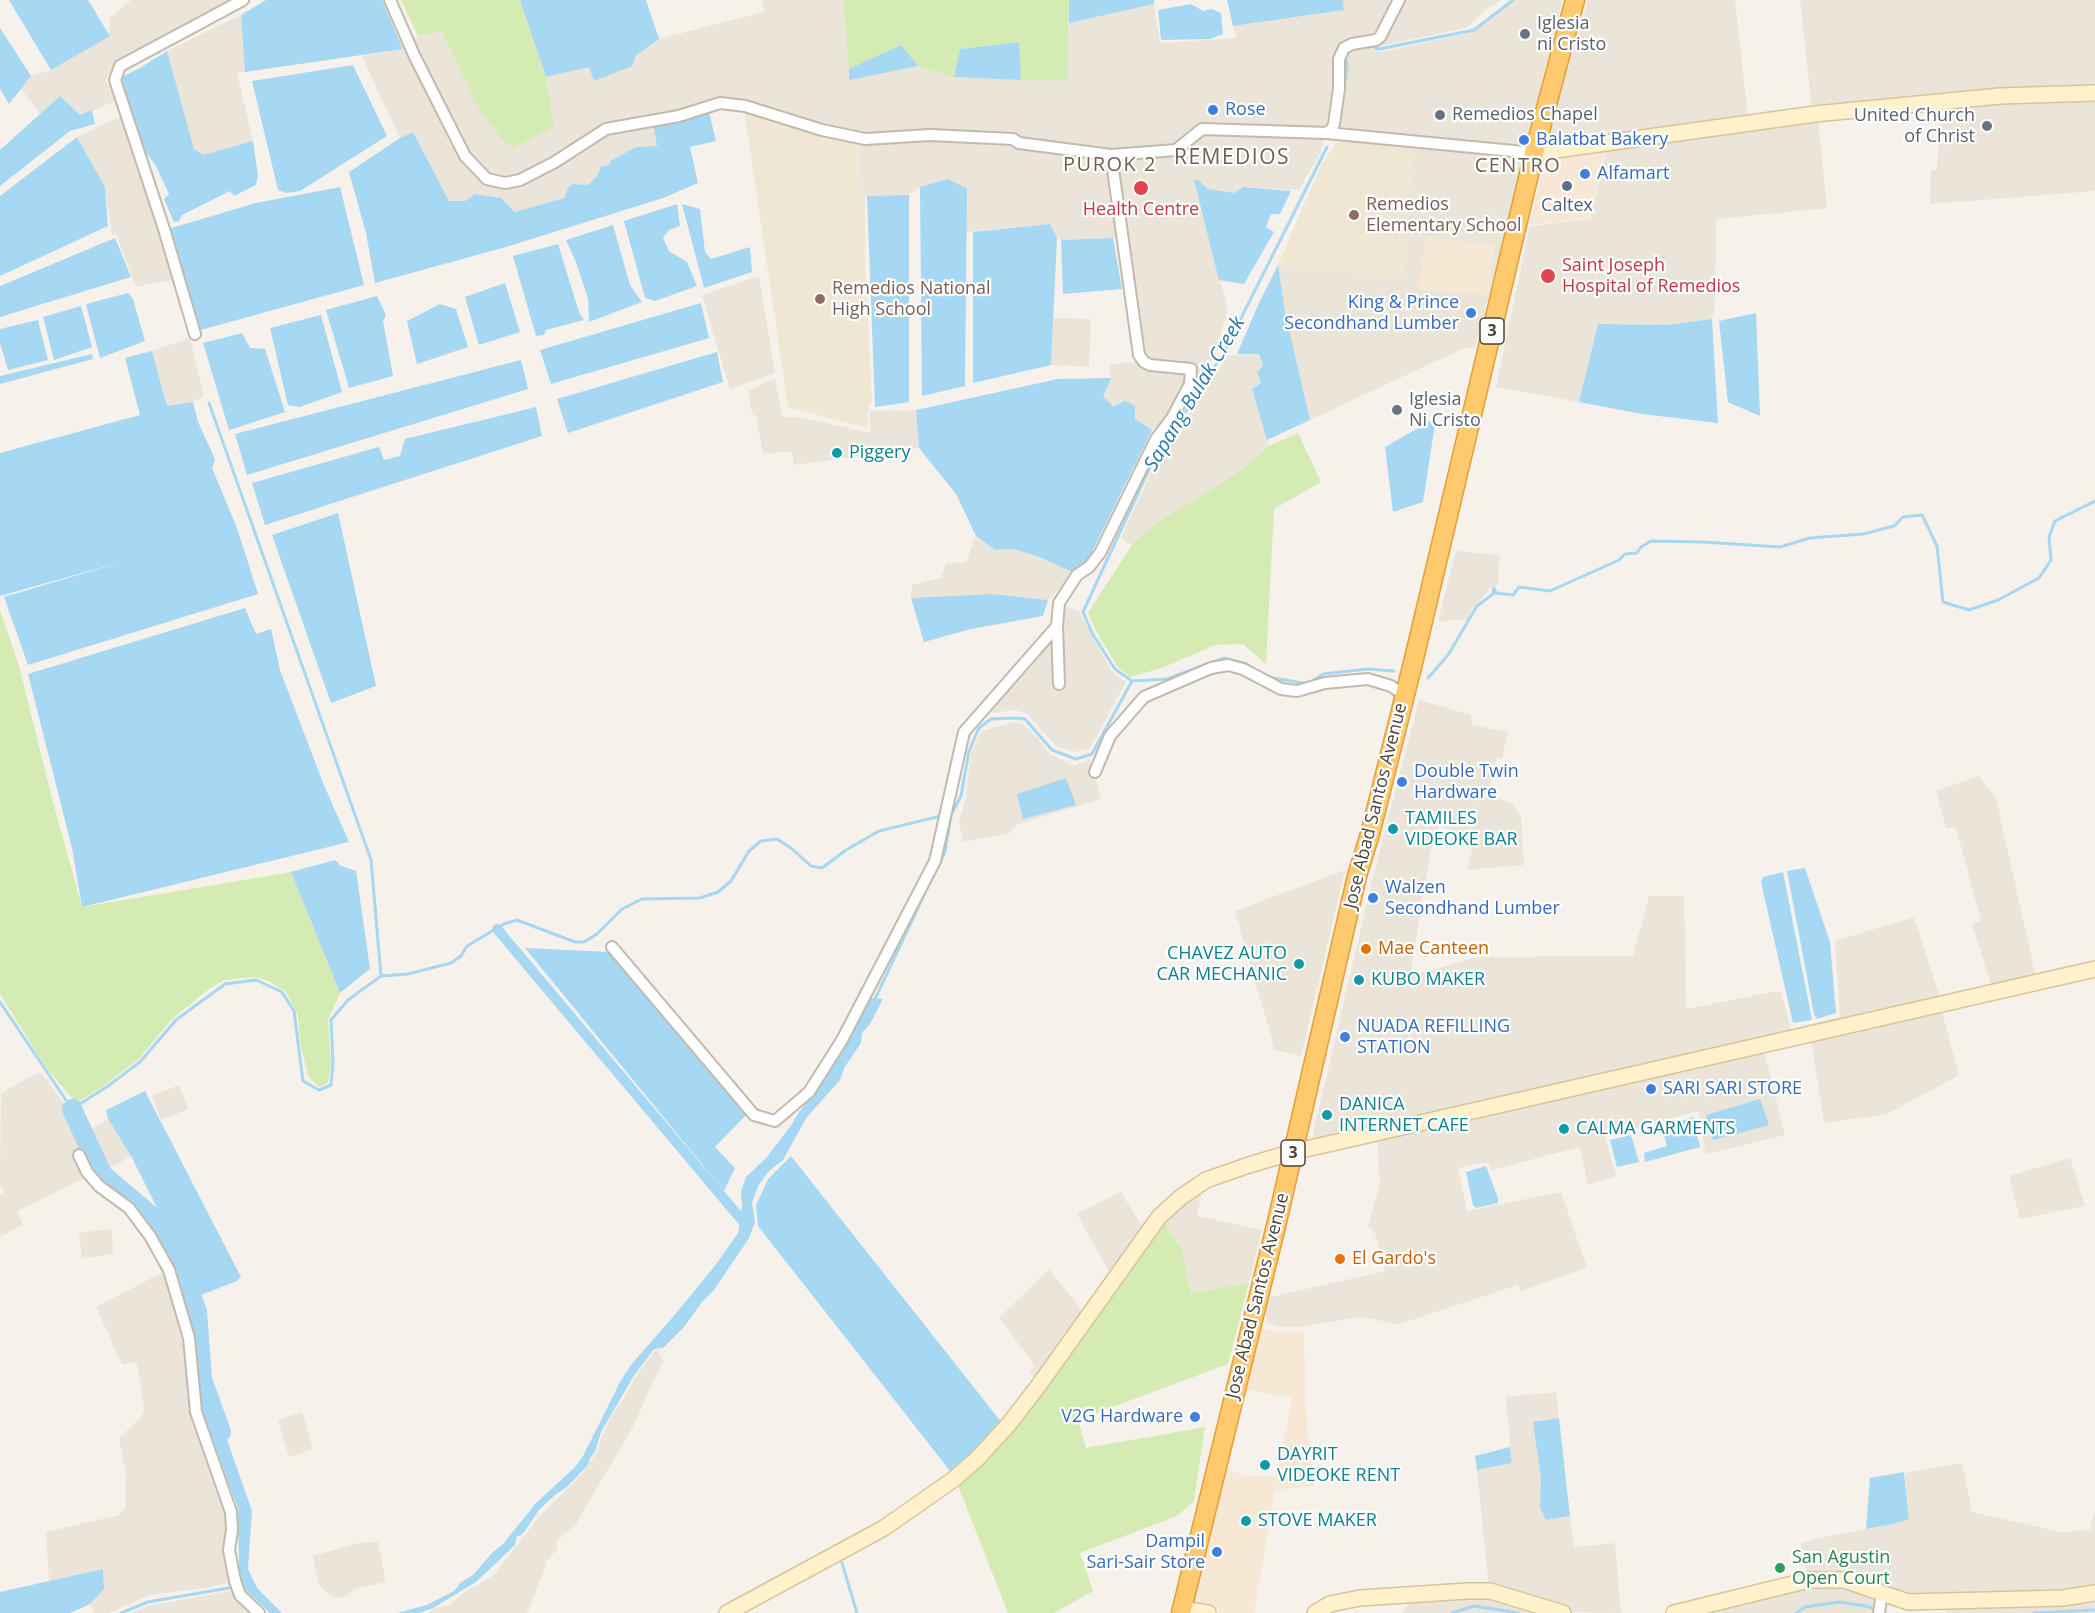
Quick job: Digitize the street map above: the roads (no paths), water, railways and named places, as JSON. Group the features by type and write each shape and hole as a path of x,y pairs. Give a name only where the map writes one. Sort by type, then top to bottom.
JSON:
{"highway":[{"name":"Jose Abad Santos Avenue","path":"1181,1611 1293,1152 1357,876 1370,834 1534,153 1575,0"}],"street":[{"path":"195,334 164,229 115,80 120,66 243,0"},
{"path":"390,0 423,75 465,156 487,179 505,183 520,180 555,162 606,129 679,116 720,103 745,106 822,130 865,139 930,135 1013,139 1019,143 1111,155 1176,150 1202,129 1326,133 1534,153 1815,114 2000,96 2093,93"},
{"path":"1326,133 1332,129 1334,124 1339,89 1339,59 1344,48 1380,37 1400,0"},
{"path":"1059,684 1057,626 1059,603 1077,575 1089,567 1100,553 1156,440 1172,418 1190,384 1191,369 1150,365 1144,362 1140,355 1111,155"},
{"path":"612,947 754,1115 775,1121 809,1092 842,1040 935,861 964,732 1057,626"},
{"path":"1095,772 1110,736 1144,697 1210,668 1228,665 1243,669 1281,689 1297,691 1325,682 1368,679 1391,686 1404,695"},
{"path":"727,1613 884,1528 954,1479 977,1459 1009,1424 1159,1217 1181,1197 1206,1180 1293,1152 2095,969"},
{"path":"79,1155 87,1172 99,1186 129,1208 150,1236 169,1270 189,1338 196,1412 231,1512 232,1530 229,1550 235,1581 240,1595 259,1613"},
{"path":"1674,1613 1809,1580 1844,1580 1881,1603 2063,1598 2095,1593"},
{"path":"1316,1613 1330,1604 1360,1598 1467,1591 1490,1591 1563,1613"},
{"path":"1181,1611 1208,1613"}],"water":[{"path":"9,0 88,0 110,36 51,70"},
{"path":"266,0 382,0 403,49 245,72 241,15"},
{"path":"520,0 646,0 659,39 636,55 632,66 594,81 589,67 546,77"},
{"path":"1069,0 1154,0 1154,4 1069,23"},
{"path":"1227,0 1343,0 1344,10 1233,26"},
{"path":"1191,4 1203,11 1212,9 1221,13 1223,34 1210,39 1161,40 1158,10"},
{"path":"0,28 31,76 9,104 0,89"},
{"path":"1019,42 1021,80 954,77 960,49"},
{"path":"901,45 918,66 849,80 849,69"},
{"path":"167,51 194,149 203,155 253,141 258,176 256,185 234,196 230,191 182,215 179,221 174,222 164,199 169,194 156,166 138,141 122,77"},
{"path":"353,65 387,136 300,191 286,193 278,190 252,81"},
{"path":"60,96 80,115 92,110 95,124 70,131 0,186 0,150"},
{"path":"709,112 716,141 690,147 698,183 663,198 506,247 375,283 366,233 349,172 400,138 413,132 449,201 465,201 475,194 501,198 515,212 564,198 569,186 588,185 597,176 601,166 609,165 610,161 636,147 657,146 653,122 686,119"},
{"path":"77,137 105,187 108,226 0,276 0,196"},
{"path":"948,179 967,189 965,386 922,396 920,187"},
{"path":"1194,180 1198,180 1208,189 1234,193 1243,187 1291,191 1280,214 1271,214 1266,227 1274,232 1244,284 1219,280"},
{"path":"340,187 364,285 197,331 168,229 256,203"},
{"path":"909,195 909,402 875,407 867,196"},
{"path":"677,204 680,226 669,230 663,238 669,251 687,262 697,286 655,301 645,298 624,221"},
{"path":"682,204 700,209 705,252 711,259 750,247 752,272 704,288"},
{"path":"1050,224 1057,238 1051,365 973,383 973,232"},
{"path":"613,225 630,285 642,302 589,322 588,299 566,240"},
{"path":"115,238 131,277 0,317 0,286"},
{"path":"1113,238 1122,289 1063,294 1061,240"},
{"path":"558,244 579,312 584,320 546,330 544,335 536,336 513,256"},
{"path":"1278,265 1285,312 1310,420 1267,440 1252,389 1261,383 1257,372 1263,366 1259,354 1237,354"},
{"path":"505,283 520,332 479,345 465,297"},
{"path":"128,293 133,299 145,341 100,358 86,304"},
{"path":"377,296 386,315 383,321 393,376 349,388 326,310"},
{"path":"701,303 709,338 551,384 540,350"},
{"path":"440,304 456,309 468,347 417,364 407,321"},
{"path":"81,306 92,347 54,360 43,317"},
{"path":"1756,313 1760,416 1728,402 1719,321"},
{"path":"321,315 342,392 300,407 288,405 270,328"},
{"path":"1712,319 1718,423 1642,414 1579,402 1598,324 1666,325"},
{"path":"38,320 48,360 8,370 0,343 0,329"},
{"path":"242,333 250,348 265,349 285,412 229,430 203,343"},
{"path":"152,351 167,406 193,402 198,422 215,459 212,468 237,528 258,594 28,665 4,597 125,561 0,596 0,453 140,415 125,358"},
{"path":"717,352 723,382 568,433 557,399"},
{"path":"92,354 93,359 0,384 0,376"},
{"path":"521,360 528,389 247,475 235,434"},
{"path":"1111,378 1103,396 1113,406 1125,401 1135,406 1135,419 1152,430 1088,560 1074,573 1040,557 1013,549 995,550 976,536 956,494 919,448 916,410 1058,379"},
{"path":"536,407 542,436 265,525 252,483 379,447 384,460 400,456 405,439"},
{"path":"1436,418 1423,502 1393,512 1385,447"},
{"path":"338,513 376,686 331,703 272,535"},
{"path":"992,594 1048,600 1043,616 971,629 924,642 911,598"},
{"path":"245,608 256,634 271,629 280,670 323,783 349,842 82,907 72,848 28,674"},
{"path":"1066,778 1076,805 1023,819 1017,794"},
{"path":"335,860 341,866 356,871 370,969 340,993 291,872"},
{"path":"1805,868 1830,942 1836,1013 1817,1019 1814,1014 1787,871"},
{"path":"1783,872 1812,1020 1793,1023 1761,882 1763,877"},
{"path":"525,948 611,952 747,1114 715,1147 735,1168 724,1191"},
{"path":"869,998 883,999 870,1024 862,1033 861,1043 844,1068 840,1080 807,1117 783,1160 769,1171 758,1186 752,1203 755,1222 749,1238 714,1290 684,1327 663,1348 654,1349 633,1377 601,1432 588,1465 568,1486 539,1510 524,1532 517,1536 515,1545 476,1582 433,1608 419,1613 397,1613 427,1605 454,1591 504,1543 535,1504 582,1458 630,1366 717,1263 738,1233 742,1206 741,1192 746,1177 766,1158 816,1091 842,1052"},
{"path":"145,1091 241,1277 237,1281 201,1295 131,1156 108,1119 106,1110"},
{"path":"1760,1099 1769,1125 1713,1140 1706,1115"},
{"path":"1693,1117 1700,1147 1645,1162 1644,1153 1667,1146 1662,1127"},
{"path":"1631,1135 1639,1162 1617,1167 1610,1140"},
{"path":"791,1156 1002,1423 954,1476 758,1226 756,1205 768,1179"},
{"path":"1486,1166 1498,1203 1476,1208 1473,1205 1466,1172"},
{"path":"216,1408 252,1511 248,1569 257,1588 282,1613 270,1613 244,1589 239,1570 238,1509 202,1411"},
{"path":"1559,1418 1570,1516 1546,1520 1540,1508 1541,1479 1533,1422"},
{"path":"1510,1447 1512,1463 1477,1470 1475,1456"},
{"path":"1904,1472 1909,1519 1866,1529 1870,1478"},
{"path":"103,1569 104,1589 90,1604 70,1613 0,1613 0,1592"}],"waterway":[{"name":"Sapang Bulak Creek","path":"1369,45 1379,49 1474,30 1513,0"},
{"name":"Sapang Bulak Creek","path":"1344,89 1347,67 1345,54"},
{"name":"Sapang Bulak Creek","path":"1199,667 1167,679 1132,681 1115,669 1092,633 1083,612 1151,465 1224,352 1327,147"},
{"path":"209,403 371,860 381,976"},
{"path":"1428,678 1448,655 1477,606 1493,594 1494,588 1496,593 1513,595 1519,587 1550,591 1619,560 1625,554 1637,553 1641,547 1651,541 1780,547 1810,538 1863,534 1894,526 1903,517 1922,515 1937,546 1943,602 1969,610 1998,600 2039,578 2051,560 2049,537 2055,521 2095,501"},
{"path":"1211,663 1224,658 1247,664 1252,669"},
{"path":"1268,677 1308,684 1323,674 1368,669 1394,671"},
{"path":"940,863 945,852 951,815 961,796 969,751 979,728 991,719 1025,719 1052,750 1076,759 1092,754 1132,681"},
{"path":"0,1002 72,1109 140,1062 176,1020 225,984 256,980 282,992 294,1011 303,1081 319,1090 331,1085 333,1063 331,1020 348,1000 381,976 408,974 451,963 461,956 467,946 504,924 517,920 575,942 584,942 597,934 622,909 642,899 700,898 718,892 731,881 749,851 761,841 777,839 811,866 822,868 846,850 879,831 941,816"},
{"path":"874,1001 930,882"},
{"path":"497,929 746,1225"},
{"path":"72,1109 102,1174 155,1219 176,1260 197,1311 202,1379 221,1432"},
{"path":"842,1563 857,1613"},
{"path":"121,1613 148,1602 234,1587"},
{"path":"1796,1613 1805,1607 1839,1602 1866,1606 1885,1613"},
{"path":"1452,1613 1474,1606 1519,1613"},
{"path":"2034,1613 2095,1610"}],"place":[{"name":"Iglesia ni Cristo","path":"1525,34"},
{"name":"Rose","path":"1213,110"},
{"name":"Remedios Chapel","path":"1440,115"},
{"name":"United Church of Christ","path":"1987,126"},
{"name":"Balatbat Bakery","path":"1524,140"},
{"name":"Alfamart","path":"1585,174"},
{"name":"Caltex","path":"1567,186"},
{"name":"Health Centre","path":"1141,188"},
{"name":"Remedios Elementary School","path":"1354,215"},
{"name":"Saint Joseph Hospital of Remedios","path":"1548,276"},
{"name":"Remedios National High School","path":"820,299"},
{"name":"King & Prince Secondhand Lumber","path":"1471,313"},
{"name":"Iglesia Ni Cristo","path":"1397,410"},
{"name":"Piggery","path":"837,453"},
{"name":"Double Twin Hardware","path":"1402,782"},
{"name":"TAMILES VIDEOKE BAR","path":"1393,829"},
{"name":"Walzen Secondhand Lumber","path":"1373,898"},
{"name":"Mae Canteen","path":"1366,949"},
{"name":"CHAVEZ AUTO CAR MECHANIC","path":"1299,964"},
{"name":"KUBO MAKER","path":"1359,980"},
{"name":"NUADA REFILLING STATION","path":"1345,1037"},
{"name":"SARI SARI STORE","path":"1651,1089"},
{"name":"DANICA INTERNET CAFE","path":"1327,1115"},
{"name":"CALMA GARMENTS","path":"1564,1129"},
{"name":"El Gardo's","path":"1340,1259"},
{"name":"V2G Hardware","path":"1195,1417"},
{"name":"DAYRIT VIDEOKE RENT","path":"1265,1465"},
{"name":"STOVE MAKER","path":"1246,1521"},
{"name":"Dampil Sari-Sair Store","path":"1217,1552"},
{"name":"San Agustin Open Court","path":"1780,1568"}],"district":[{"name":"REMEDIOS","path":"1232,158"},
{"name":"PUROK 2","path":"1110,165"},
{"name":"CENTRO","path":"1518,166"}]}
